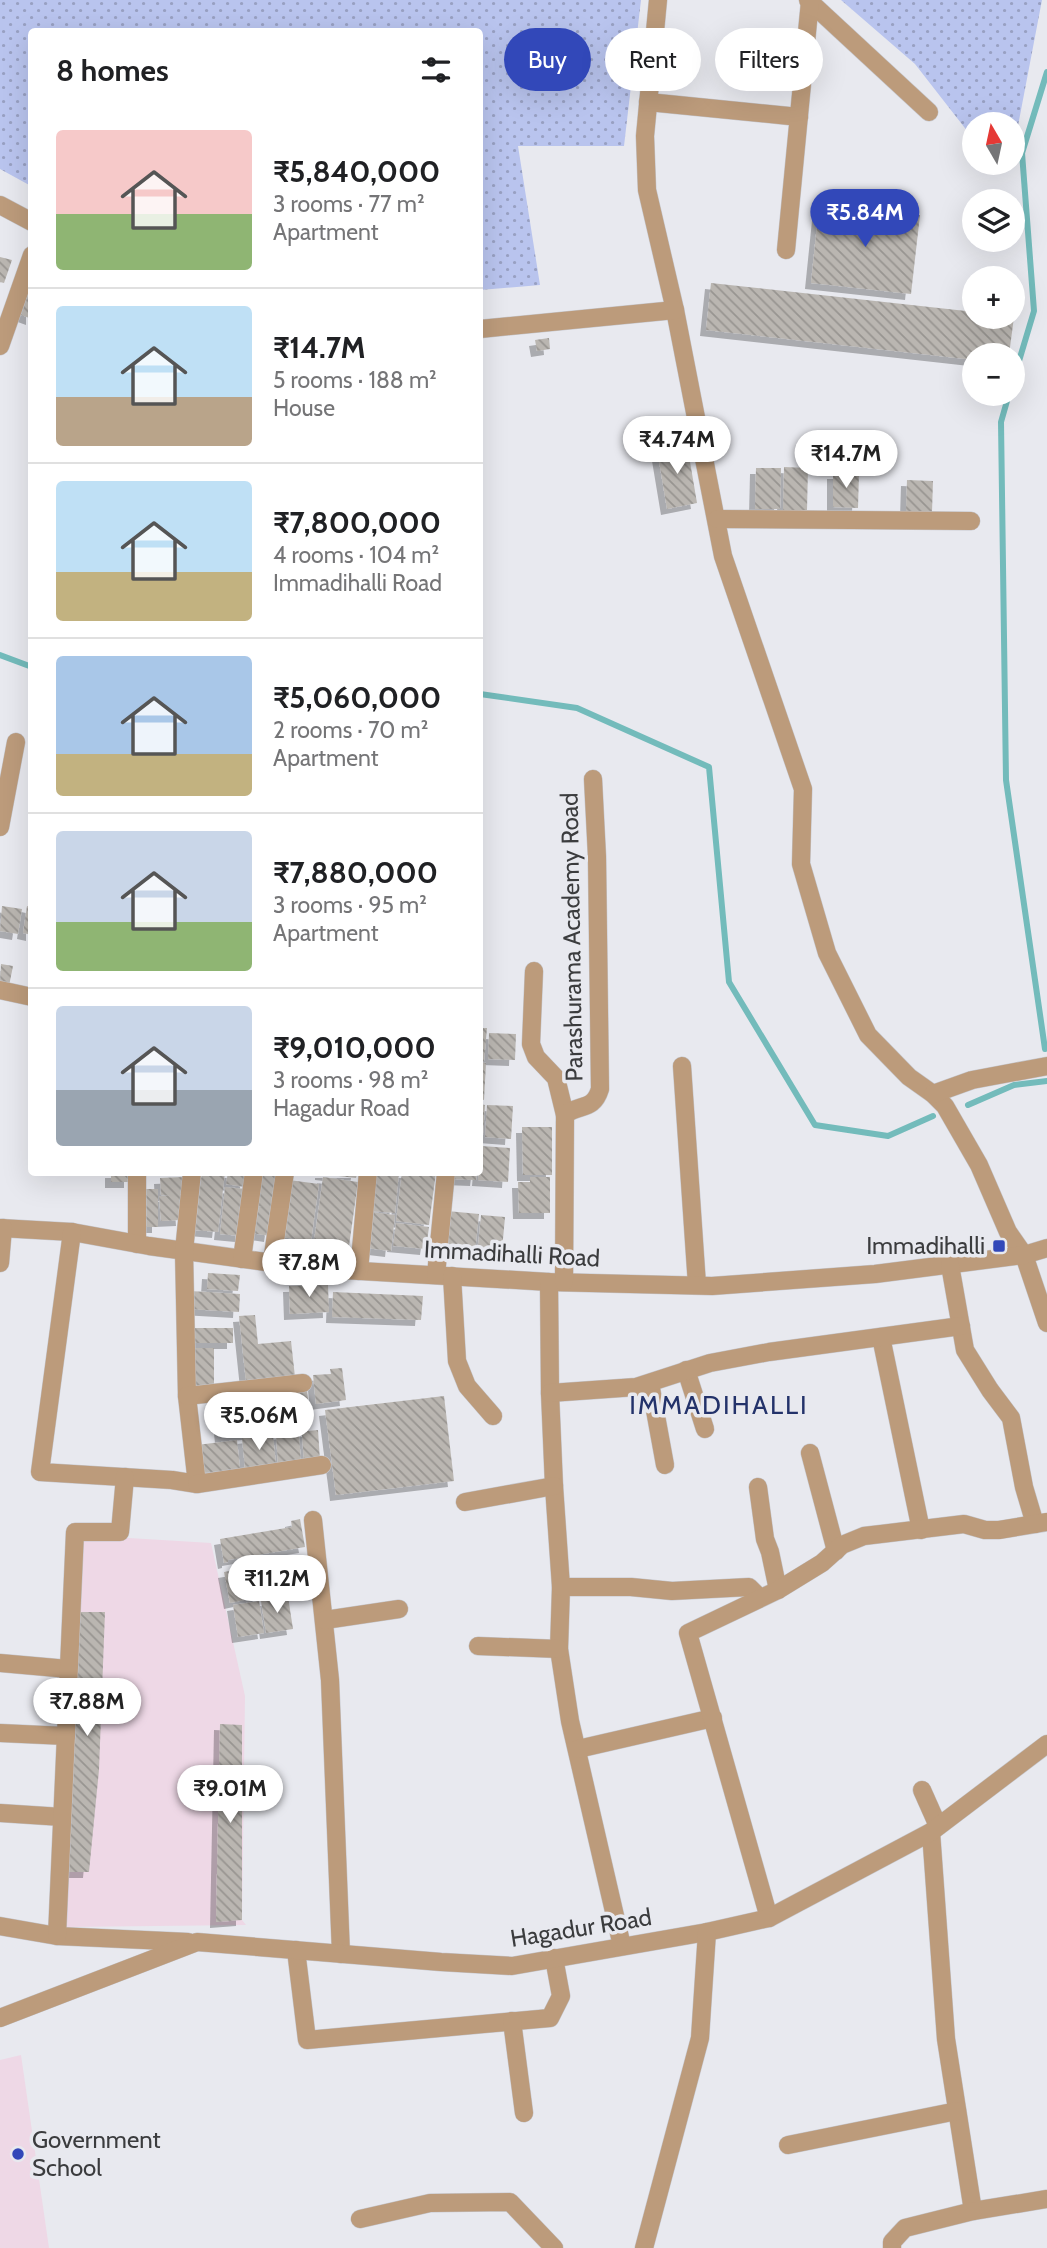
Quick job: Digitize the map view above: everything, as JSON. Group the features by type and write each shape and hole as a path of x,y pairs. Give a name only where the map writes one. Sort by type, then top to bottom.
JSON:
{"street":[{"path":"658,0 645,136 648,190 676,310 723,556 803,789 801,864 827,953 868,1035 909,1077 945,1106 959,1129 979,1165 1008,1232 1024,1255 1047,1323"},
{"path":"809,1 929,112"},
{"path":"786,250 809,1"},
{"path":"648,102 799,117"},
{"path":"0,205 28,220"},
{"path":"0,346 28,266"},
{"path":"483,329 676,310"},
{"path":"717,519 971,521"},
{"path":"0,827 16,742"},
{"name":"Parashurama Academy Road","path":"565,1115 574,1109 582,1109 592,1104 600,1089 597,857 593,779"},
{"name":"Parashurama Academy Road","path":"534,971 531,1044 536,1056 556,1078 565,1115 550,1393 561,1587 559,1649 570,1720 622,1946"},
{"path":"0,990 28,996"},
{"path":"682,1066 697,1285"},
{"path":"933,1094 972,1080 1047,1066"},
{"path":"136,1176 137,1244"},
{"path":"192,1176 184,1251 187,1396 197,1484"},
{"path":"242,1259 253,1176"},
{"path":"272,1262 284,1176"},
{"path":"359,1271 368,1176"},
{"path":"446,1176 444,1276 457,1361 467,1386 493,1416"},
{"path":"0,1264 2,1228"},
{"name":"Immadihalli Road","path":"2,1228 72,1232 137,1244 309,1268 557,1282 697,1285 875,1274 1024,1255 1047,1248"},
{"path":"72,1232 40,1472 197,1484 322,1465"},
{"path":"769,1918 688,1633 778,1590 822,1563 842,1545 864,1536 964,1524 985,1530 999,1530 1041,1523 1024,1487 1011,1418 965,1350 950,1265"},
{"path":"550,1393 636,1387 710,1363 769,1352 961,1326"},
{"path":"881,1337 921,1530"},
{"path":"686,1370 705,1429"},
{"path":"650,1382 665,1465"},
{"path":"187,1396 303,1383"},
{"path":"810,1453 836,1551"},
{"path":"57,1936 75,1532 120,1532 125,1477"},
{"path":"465,1502 554,1486"},
{"path":"758,1487 765,1539 778,1590"},
{"path":"313,1520 325,1620 335,1770 341,1954"},
{"path":"561,1587 631,1587 672,1591 749,1587 761,1598"},
{"path":"325,1620 399,1609"},
{"path":"478,1646 559,1649"},
{"path":"0,1663 68,1669"},
{"path":"578,1749 713,1718"},
{"path":"0,1733 65,1736"},
{"name":"Hagadur Road","path":"0,2018 197,1942 512,1966 707,1932 769,1918 935,1829 1047,1744"},
{"path":"922,1790 935,1829 946,2039 973,2211"},
{"path":"0,1813 62,1817"},
{"path":"0,1926 57,1936 197,1942"},
{"path":"644,2248 700,2038 707,1932"},
{"path":"296,1950 307,2040 550,2018 561,1996 554,1958"},
{"path":"512,2021 524,2113"},
{"path":"788,2146 957,2111"},
{"path":"892,2248 892,2242 905,2228 973,2211 1047,2199"},
{"path":"360,2219 430,2203 510,2202 554,2248"}],"shaded area":[{"path":"0,0 641,0 638,28 605,28 605,91 630,91 624,146 518,146 540,285 483,290 483,28 28,28 28,184 0,169"},
{"path":"841,0 1042,0 1021,112 962,112 962,124 915,64"},
{"path":"80,1535 211,1543 245,1696 242,1920 246,1925 64,1927"},
{"name":"Government School","path":"21,2055 49,2248 0,2248 0,2060"}],"building":[{"path":"819,205 920,215 911,294 811,283"},
{"path":"0,257 12,260 4,283 0,282"},
{"path":"711,283 962,311 962,329 1012,329 1011,343 962,343 962,359 706,330"},
{"path":"28,293 28,318 21,315"},
{"path":"549,338 550,349 537,351 535,340"},
{"path":"687,444 697,503 667,509 657,449"},
{"path":"784,467 808,468 807,510 783,510"},
{"path":"756,468 781,468 780,509 755,509"},
{"path":"833,473 859,473 858,508 833,507"},
{"path":"907,480 933,481 932,512 906,511"},
{"path":"2,906 22,909 18,934 0,931"},
{"path":"27,906 28,934 23,933"},
{"path":"1,964 13,966 9,986 0,984"},
{"path":"483,1028 487,1028 484,1061"},
{"path":"489,1033 516,1034 515,1060 488,1059"},
{"path":"483,1062 486,1063 483,1100"},
{"path":"487,1105 513,1106 511,1139 485,1137"},
{"path":"522,1127 552,1127 552,1175 523,1175"},
{"path":"483,1146 510,1148 508,1182 478,1180 478,1176 483,1176"},
{"path":"111,1176 130,1176 130,1182 111,1182"},
{"path":"202,1176 225,1176 218,1232 195,1230"},
{"path":"227,1176 247,1176 245,1187 226,1184"},
{"path":"258,1176 279,1176 270,1236 250,1233 254,1207 262,1207 253,1205"},
{"path":"374,1176 399,1176 395,1213 370,1211"},
{"path":"402,1176 435,1176 429,1225 396,1221"},
{"path":"451,1176 476,1176 476,1180 451,1179"},
{"path":"183,1177 183,1194 180,1194 182,1220 161,1221 159,1196 170,1196 161,1195 160,1178"},
{"path":"323,1177 358,1182 349,1246 314,1241"},
{"path":"530,1177 550,1177 550,1213 519,1213 518,1182 530,1182"},
{"path":"289,1180 319,1184 311,1241 281,1237"},
{"path":"225,1187 246,1189 241,1236 220,1234"},
{"path":"138,1189 158,1189 158,1227 138,1227"},
{"path":"447,1211 479,1214 475,1251 443,1248"},
{"path":"371,1212 395,1215 391,1251 366,1248"},
{"path":"481,1215 505,1217 502,1250 478,1247"},
{"path":"396,1223 429,1227 426,1249 393,1246"},
{"path":"208,1273 240,1275 238,1291 207,1289"},
{"path":"328,1285 329,1312 290,1314 289,1286"},
{"path":"190,1291 240,1294 239,1312 188,1309"},
{"path":"333,1292 423,1296 421,1320 332,1317"},
{"path":"255,1315 258,1344 291,1341 295,1377 246,1382 239,1316"},
{"path":"193,1328 233,1328 233,1343 193,1343"},
{"path":"192,1348 214,1348 214,1387 192,1387"},
{"path":"342,1368 346,1400 316,1404 313,1375 331,1374 330,1369"},
{"path":"307,1390 311,1426 268,1431 264,1395"},
{"path":"261,1396 265,1432 221,1437 217,1401"},
{"path":"444,1396 454,1481 336,1495 325,1410"},
{"path":"318,1430 320,1461 304,1462 302,1435 299,1435 301,1463 278,1465 276,1434"},
{"path":"273,1435 276,1465 245,1468 242,1438"},
{"path":"237,1440 240,1469 201,1473 197,1445"},
{"path":"300,1519 305,1547 228,1560 224,1563 220,1539 292,1527 291,1521"},
{"path":"312,1556 317,1588 287,1593 282,1560"},
{"path":"253,1567 259,1597 230,1603 224,1572"},
{"path":"288,1597 293,1629 266,1633 261,1601"},
{"path":"259,1601 264,1633 238,1637 233,1605"},
{"path":"80,1612 105,1612 99,1770 89,1872 69,1872"},
{"path":"220,1724 242,1725 242,1920 216,1922"}],"waterway":[{"path":"1024,343 1034,311 1022,153 1047,72"},
{"path":"1006,406 1001,422 1006,780 1045,1049"},
{"path":"0,655 28,666"},
{"path":"483,694 577,708 709,767 729,982 815,1125 888,1136 933,1116"},
{"path":"968,1105 1014,1085 1047,1081"}],"place":[{"name":"Immadihalli","path":"999,1246"},
{"name":"Government School","path":"18,2154"}],"district":[{"name":"IMMADIHALLI","path":"719,1405"}]}
